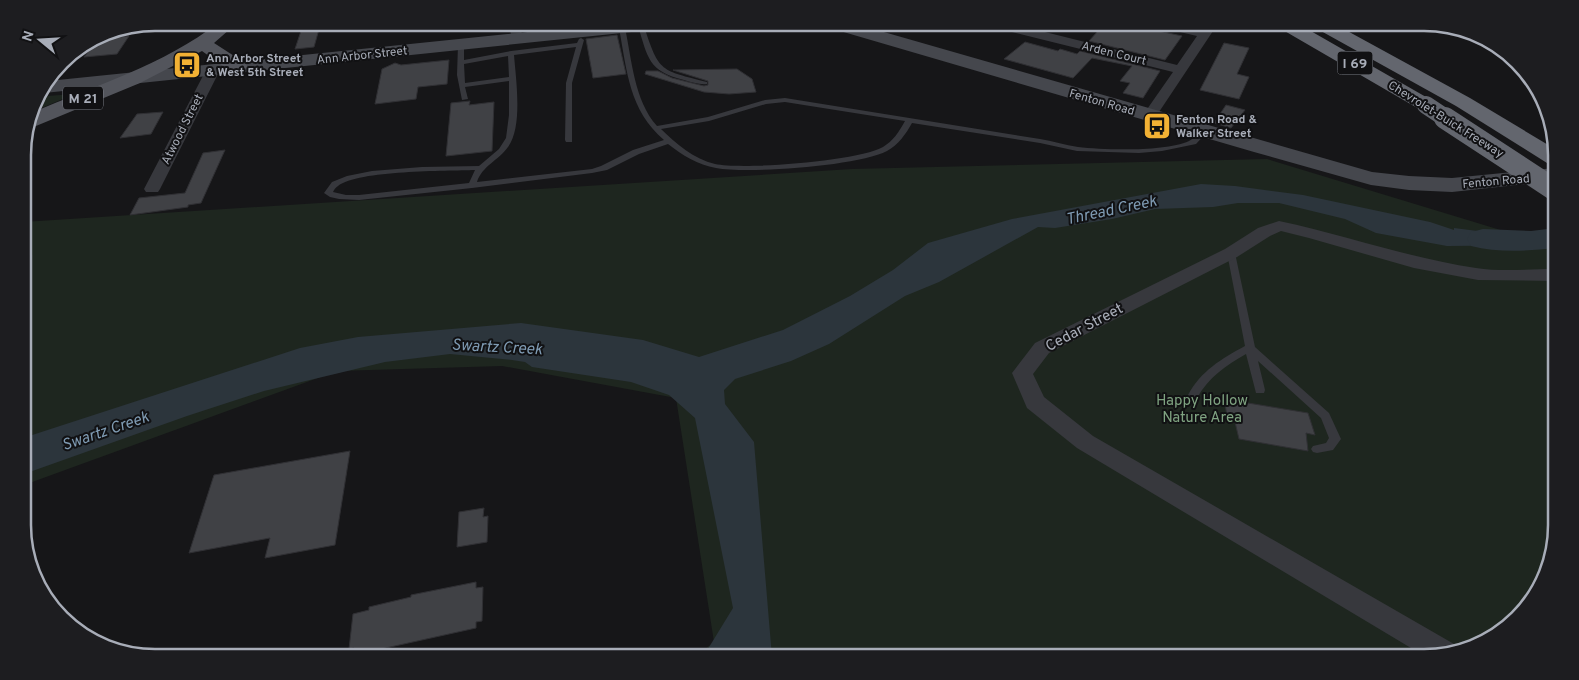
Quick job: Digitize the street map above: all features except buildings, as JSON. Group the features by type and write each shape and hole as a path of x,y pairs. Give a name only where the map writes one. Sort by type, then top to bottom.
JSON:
{"highway":[{"name":"Chevrolet-Buick Freeway","path":"1298,31 1426,105 1548,185"},
{"name":"Chevrolet-Buick Freeway","path":"1334,31 1463,102 1548,154"}],"main road":[{"name":"M 21","path":"37,119 132,78 201,44 217,32"},
{"path":"201,44 239,67"}],"street":[{"name":"Fenton Road","path":"862,31 1335,169 1390,181 1452,185 1548,176"},
{"name":"Arden Court","path":"1026,31 1182,70"},
{"path":"1150,115 1182,70 1202,31"},
{"name":"Ann Arbor Street","path":"52,86 514,38 546,42 581,38 607,32"},
{"name":"Atwood Street","path":"152,189 213,70"},
{"name":"Cedar Street","path":"1435,648 1085,442 1035,402 1022,373 1042,348 1231,252 1264,232 1279,226 1312,233 1414,262 1478,274 1548,275"}],"lane":[{"path":"623,32 639,103 656,128 692,157 717,166 746,168 854,158 881,151 899,138 909,121"},
{"path":"643,32 652,58 658,67 668,72 705,83"},
{"path":"460,63 514,38 513,105 508,141 475,174 472,186"},
{"path":"569,140 569,83 581,38"},
{"path":"461,45 460,63 464,99"},
{"path":"462,85 512,79"},
{"path":"656,128 709,119 757,104 777,100 803,102 909,121 1040,141 1069,148 1115,152 1152,150 1188,144 1196,141 1204,131"},
{"path":"480,168 405,170 364,174 334,183 328,190 330,195 358,197 472,186 598,170 636,152 670,141"},
{"path":"1231,252 1260,390"},
{"path":"1193,394 1198,382 1216,367 1250,348"},
{"path":"1250,348 1296,388 1324,416 1335,439 1329,447 1317,449"}],"green space":[{"path":"72,94 40,108 46,96"},
{"name":"Happy Hollow Nature Area","path":"1267,159 1548,245 1548,525 1547,541 1541,565 1527,594 1506,618 1479,636 1464,642 1432,648 706,649 714,642 676,398 502,366 337,371 31,482 32,221 852,169"}],"water":[{"name":"Swartz Creek","path":"1201,184 1235,186 1303,195 1430,222 1454,230 1454,228 1501,234 1510,233 1548,245 1447,246 1376,233 1345,219 1279,203 1238,203 1213,207 1155,209 1112,219 1055,228 1038,227 939,282 905,296 829,344 791,361 735,379 724,390 725,404 754,442 771,649 708,649 733,608 695,418 669,395 631,382 532,367 525,362 450,354 385,362 264,391 187,416 31,471 31,435 300,348 358,337 521,323 643,340 699,357 783,330 850,296 893,270 928,243 1012,219"}],"waterway":[{"name":"Thread Creek","path":"1483,239 1531,241 1548,239"}],"place":[{"name":"Ann Arbor Street & West 5th Street","path":"187,65"},
{"name":"Fenton Road & Walker Street","path":"1157,126"}]}
